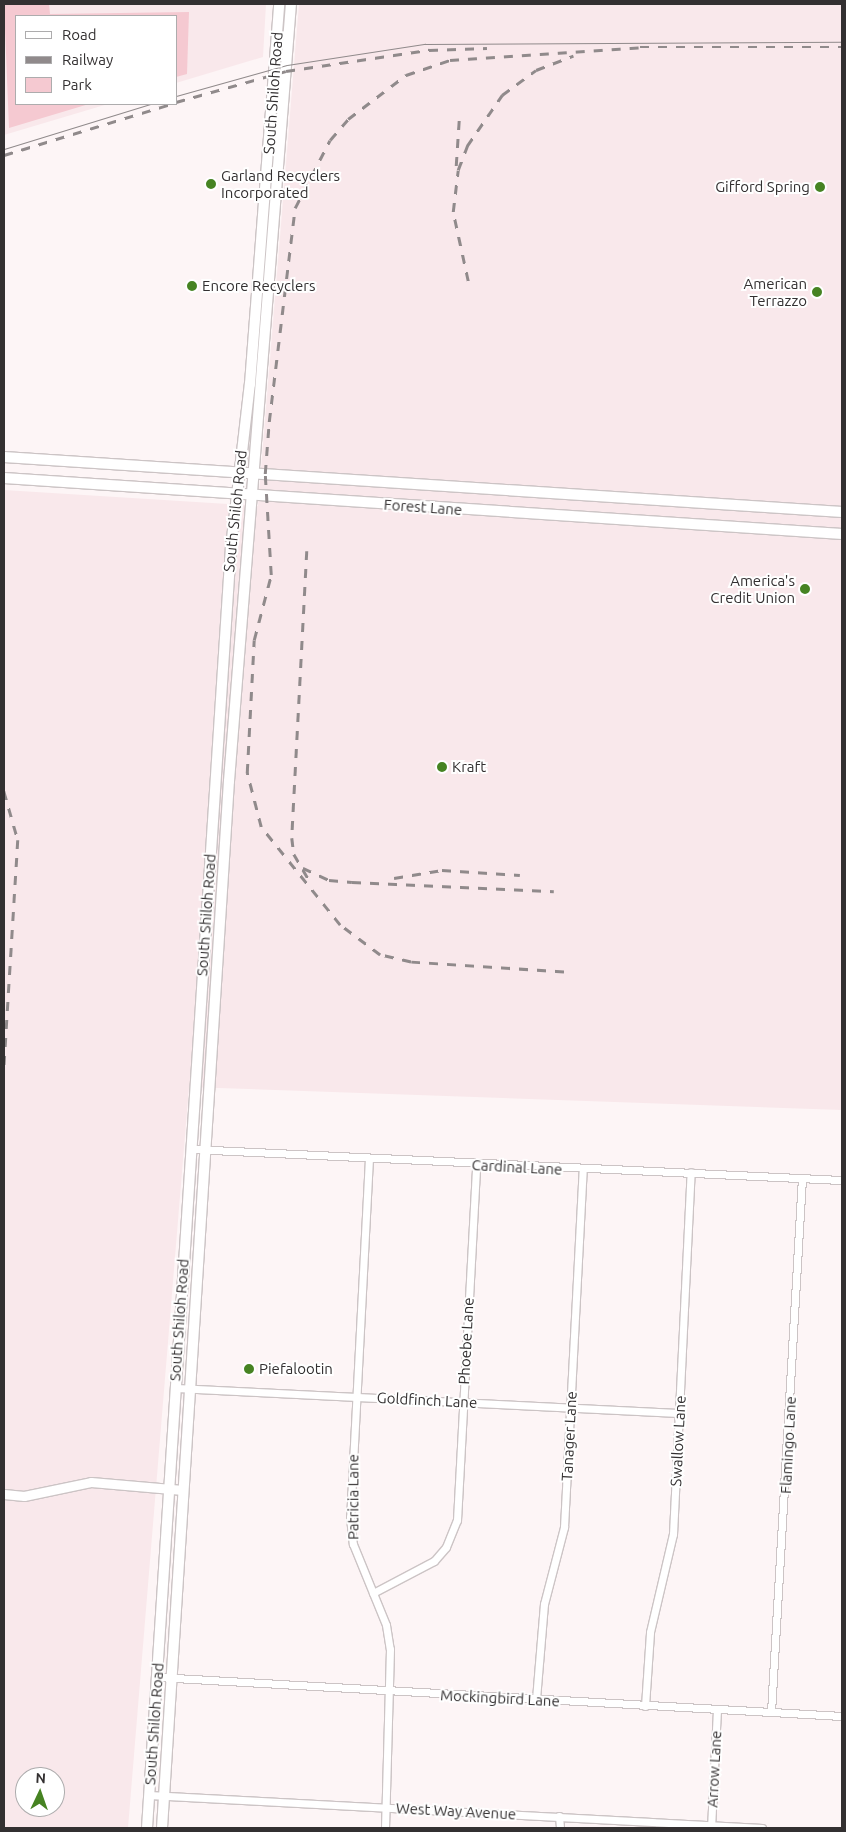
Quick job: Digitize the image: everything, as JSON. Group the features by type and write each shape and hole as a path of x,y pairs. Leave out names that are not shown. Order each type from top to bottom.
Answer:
{"main road":[{"name":"South Shiloh Road","path":"147,1828 236,495 250,384 279,4"},
{"name":"South Shiloh Road","path":"162,1828 203,1149 251,496 291,4"},
{"name":"Forest Lane","path":"4,457 238,474 842,512"},
{"name":"Forest Lane","path":"4,478 842,534"}],"street":[{"name":"Cardinal Lane","path":"191,1149 583,1170 691,1172 842,1180"},
{"name":"Patricia Lane","path":"369,1158 356,1397 352,1544 386,1625 393,1692 385,1828"},
{"name":"Phoebe Lane","path":"373,1593 434,1561 452,1536 457,1520 476,1164"},
{"name":"Tanager Lane","path":"536,1700 544,1604 564,1528 583,1170"},
{"name":"Swallow Lane","path":"645,1706 650,1632 673,1534 691,1172"},
{"name":"Flamingo Lane","path":"771,1712 802,1178"},
{"name":"Goldfinch Lane","path":"175,1388 679,1414"},
{"path":"4,1494 24,1496 91,1482 183,1490"},
{"name":"Mockingbird Lane","path":"157,1677 393,1692 842,1716"},
{"name":"Arrow Lane","path":"711,1826 717,1709"},
{"name":"West Way Avenue","path":"150,1795 762,1828"},
{"path":"559,1816 560,1828"}],"shaded area":[{"path":"4,4 266,4 263,57 178,82 178,15 15,15 15,105 105,105 4,135"},
{"path":"299,4 842,4 842,1110 189,1087 128,1828 4,1828 4,490 258,506"}],"green space":[{"path":"4,4 49,4 50,14 189,12 187,74 178,76 178,15 15,15 15,105 86,105 9,128"}],"tram line":[{"path":"178,95 287,65 425,44 842,42"},
{"path":"4,149 147,105"}],"railway":[{"path":"640,47 842,47"},
{"path":"564,972 411,962 380,955 340,925 261,827 247,773 254,640 271,575 265,474 269,422 295,208 330,140 348,119 406,75 450,60 646,47"},
{"path":"178,101 286,71 429,50 487,48"},
{"path":"468,281 453,212 458,170 467,146 502,95 536,70 573,56"},
{"path":"4,155 168,105"},
{"path":"456,166 459,120"},
{"path":"307,551 292,838 294,854 310,882"},
{"path":"4,791 18,840 4,1071"},
{"path":"303,868 329,880 554,891"},
{"path":"394,878 442,870 520,875"}],"place":[{"name":"Garland Recyclers Incorporated","path":"211,184"},
{"name":"Gifford Spring","path":"820,187"},
{"name":"Encore Recyclers","path":"192,286"},
{"name":"American Terrazzo","path":"817,292"},
{"name":"America's Credit Union","path":"805,589"},
{"name":"Kraft","path":"442,767"},
{"name":"Piefalootin","path":"249,1369"}]}
